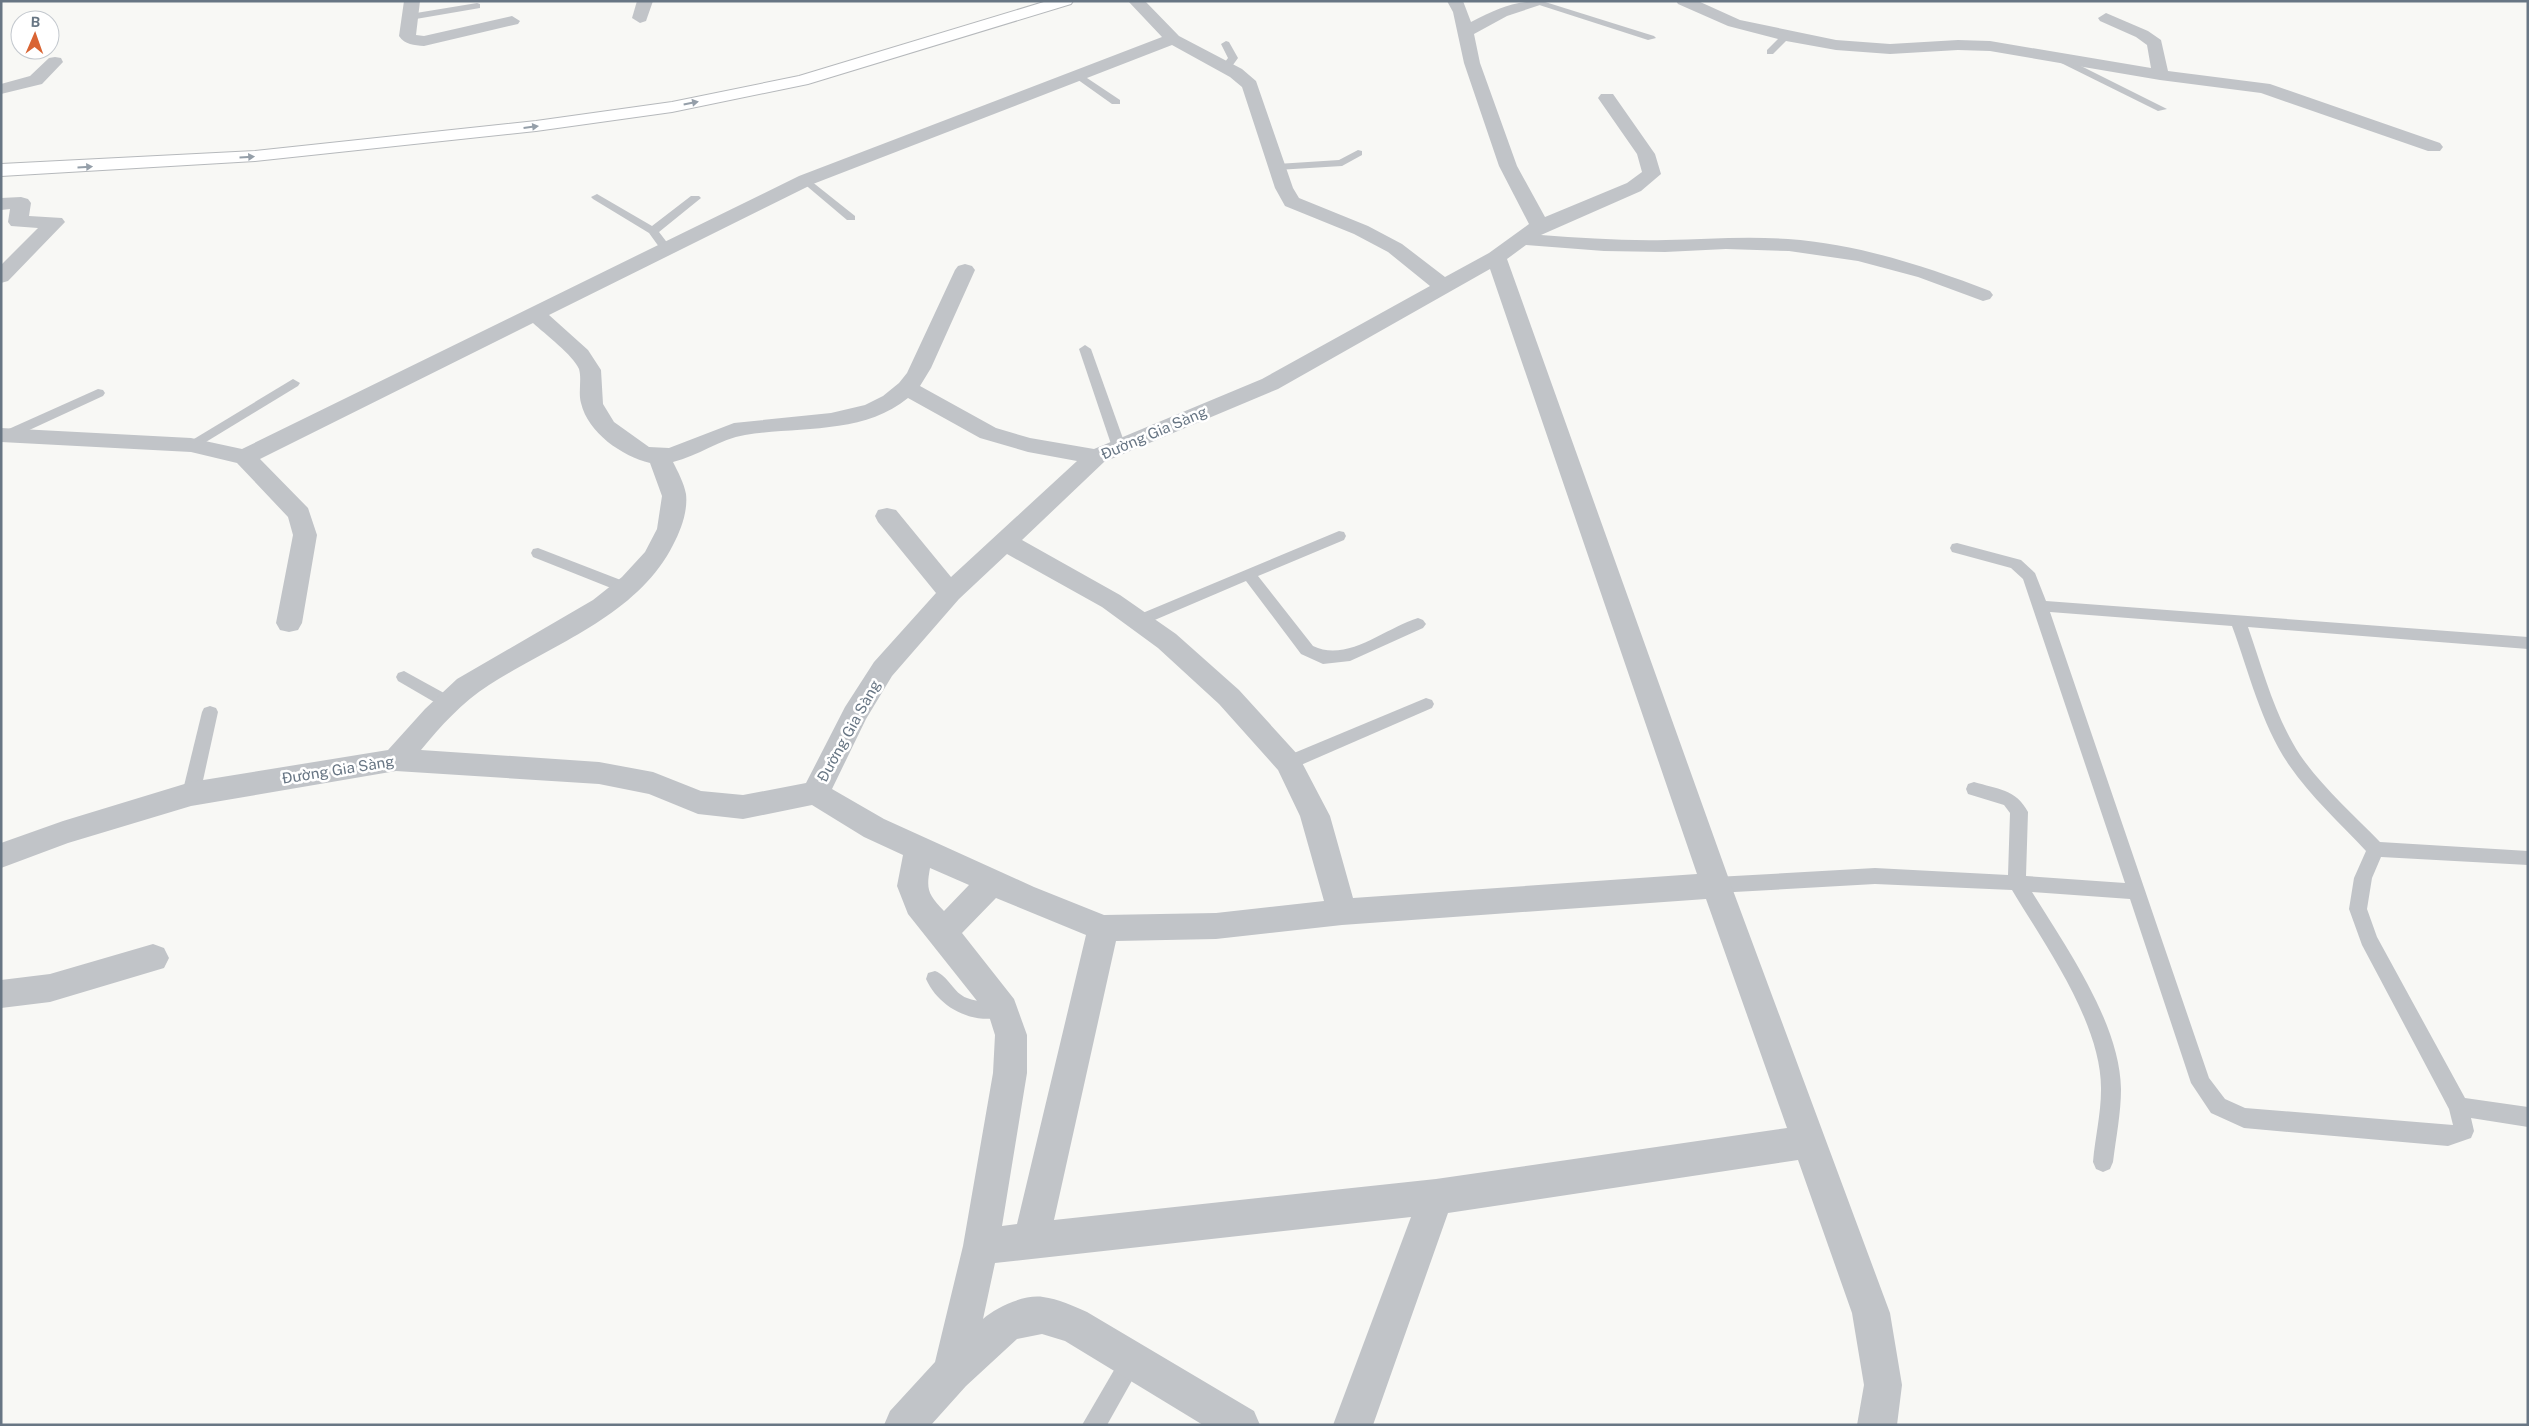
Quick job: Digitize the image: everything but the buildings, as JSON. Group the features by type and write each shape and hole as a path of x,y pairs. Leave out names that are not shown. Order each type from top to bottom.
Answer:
{"highway":[{"path":"1,156 63,155 266,142 406,129 552,111 755,78 859,52 1028,1"},
{"path":"1,170 255,156 536,126 672,107 802,80 1065,1"}],"street":[{"path":"640,18 645,1"},
{"path":"1136,1 1173,39 1226,67 1250,85 1284,188 1292,202 1361,230 1394,248 1444,287"},
{"path":"1455,1 1466,32 1472,63 1530,232 1612,245 1664,246 1726,242 1789,246 1859,255 1924,273 1983,295"},
{"path":"1684,1 1734,23 1786,36 1836,45 1890,49 1958,45 1990,46 2160,75 2264,88 2434,147"},
{"path":"1466,32 1501,13 1536,2"},
{"path":"411,9 407,36 412,40 424,41 512,21"},
{"path":"2106,18 2142,34 2155,43 2160,75"},
{"path":"245,457 806,180 1173,39"},
{"path":"1,88 36,80 55,62"},
{"name":"Đường Gia Sàng","path":"1,856 62,833 191,794 396,760 599,773 653,783 698,802 743,806 815,794 855,714 883,670 950,593 1108,452 1270,384 1496,257 1530,232 1634,186 1652,174 1646,154 1607,98"},
{"path":"1,204 21,203 22,209 17,218 18,222 55,222 1,277"},
{"path":"1496,257 1716,885 1872,1313 1883,1385 1877,1425"},
{"path":"536,314 580,355 590,370 589,390 593,410 604,427 639,453 659,457 684,450 740,429 849,417 883,406 907,388 920,368 965,270"},
{"path":"907,388 988,433 1028,445 1108,452"},
{"path":"4,435 192,445 245,457 299,514 305,535 289,623"},
{"path":"396,760 447,702 479,678 571,627 626,588 656,555 672,524 674,494 659,457"},
{"path":"887,516 950,593"},
{"path":"1005,542 1111,601 1167,641 1228,697 1288,764 1315,816 1342,912"},
{"path":"815,794 874,828 919,849 992,882 1103,928 1216,926 1342,912 1716,885"},
{"path":"919,849 912,886 919,905 943,932 1003,1009 1011,1035 1010,1073 981,1246 952,1372"},
{"path":"943,932 992,882"},
{"path":"1031,1241 1103,928"},
{"path":"1,994 50,988 153,958"},
{"path":"981,1246 1436,1197 1810,1141"},
{"path":"1353,1425 1436,1197"},
{"path":"904,1425 952,1372 1008,1322 1042,1315 1074,1325 1240,1425"}],"lane":[{"path":"1536,2 1651,38"},
{"path":"411,9 477,6"},
{"path":"1770,52 1786,36"},
{"path":"1226,44 1234,58 1226,67"},
{"path":"2056,57 2162,109"},
{"path":"1078,75 1116,102"},
{"path":"1277,167 1342,163 1358,152"},
{"path":"806,180 851,218"},
{"path":"597,197 652,231 666,249"},
{"path":"652,231 695,198"},
{"path":"1086,349 1108,452"},
{"path":"192,445 293,383"},
{"path":"4,435 98,394"},
{"path":"1138,621 1339,536"},
{"path":"1957,548 2016,564 2030,577 2201,1083 2218,1106 2244,1118 2448,1136 2464,1132 2459,1108 2369,939 2358,909 2363,878 2376,849"},
{"path":"538,553 626,588"},
{"path":"1248,574 1307,650 1323,658 1344,657 1418,624"},
{"path":"2040,606 2528,643"},
{"path":"2238,621 2275,720 2293,758 2376,849 2528,858"},
{"path":"404,677 447,702"},
{"path":"1288,764 1426,704"},
{"path":"191,794 210,712"},
{"path":"1974,789 2010,800 2019,812 2017,883 2074,976 2104,1044 2111,1089 2103,1162"},
{"path":"1716,885 1875,876 2017,883 2138,892"},
{"path":"935,979 953,1002 972,1009 1003,1009"},
{"path":"2459,1108 2528,1117"},
{"path":"1094,1425 1132,1361"}]}
